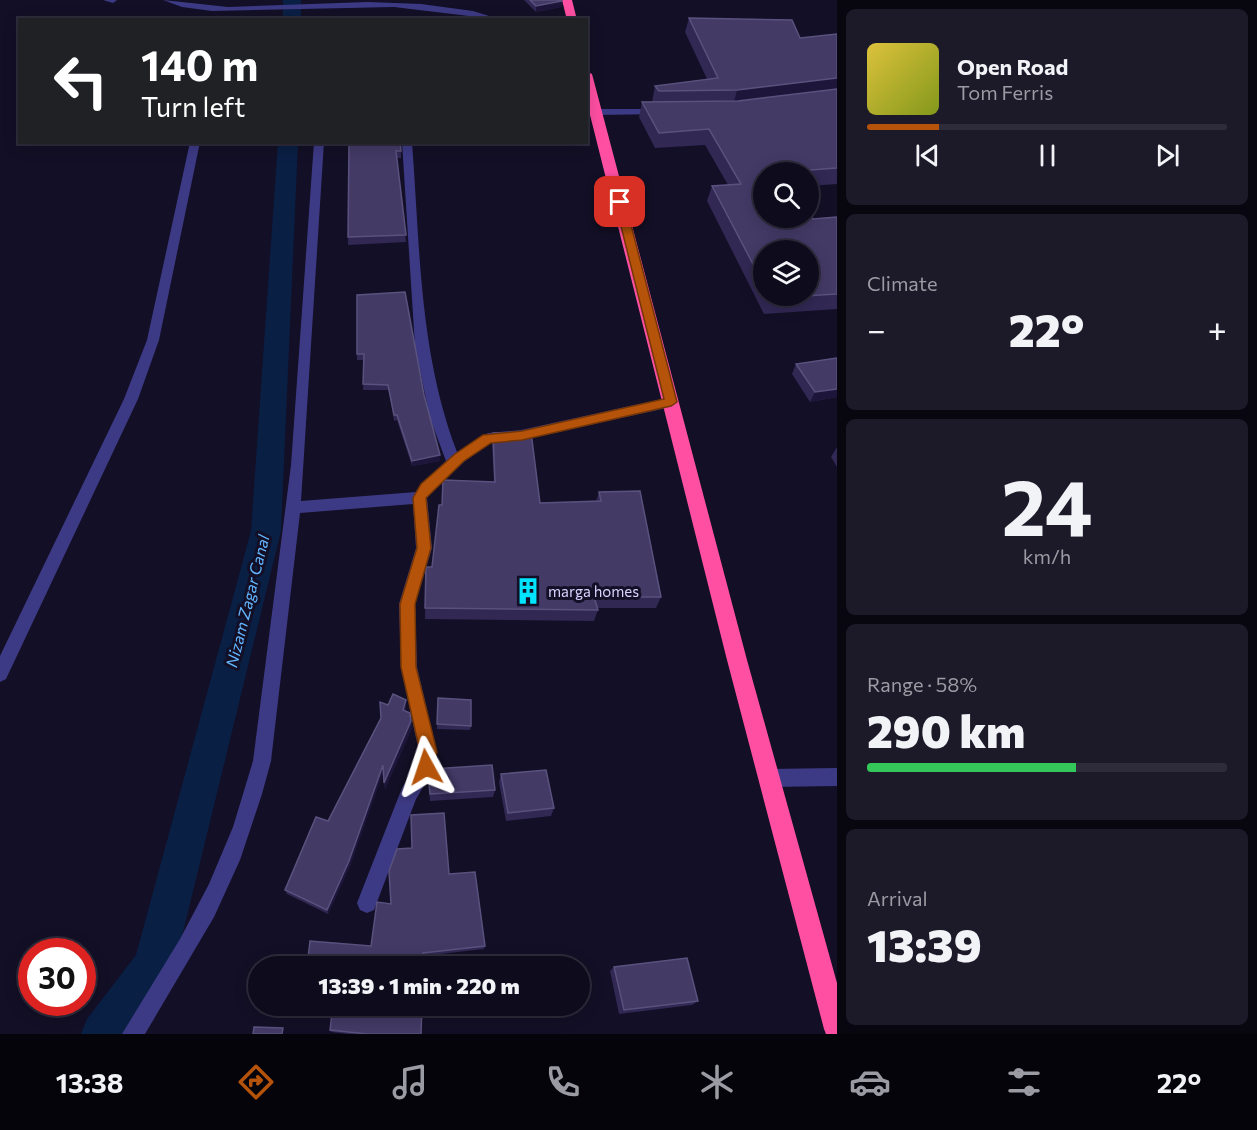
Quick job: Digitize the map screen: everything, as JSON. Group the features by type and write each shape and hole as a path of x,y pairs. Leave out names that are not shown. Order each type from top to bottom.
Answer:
{"highway":[{"path":"567,0 572,18"},
{"path":"589,93 596,112 769,778 837,1029"}],"street":[{"path":"107,0 113,0"},
{"path":"167,0 188,7 224,5 235,9 376,3 428,6 478,13 492,18"},
{"path":"596,112 676,111"},
{"path":"0,674 131,399 149,350 168,278 195,144"},
{"path":"133,1034 159,994 216,892 250,803 262,761 293,508 307,360 319,144"},
{"path":"407,144 421,346 437,418 454,463"},
{"path":"367,903 409,794 426,767 428,752 409,667 407,604 424,548 420,498 426,488 454,463 488,438 522,435 671,402"},
{"path":"293,508 420,498"},
{"path":"769,778 837,777"}],"building":[{"path":"530,0 562,0 562,1 536,6"},
{"path":"689,18 792,20 800,38 837,34 837,78 737,90 659,91 655,86 718,78"},
{"path":"837,89 837,168 819,169 819,162 753,162 753,228 819,228 819,218 837,217 837,294 819,295 819,240 753,240 753,264 712,186 741,184 709,129 659,133 642,102 738,101"},
{"path":"349,144 400,144 401,151 396,151 406,235 348,237"},
{"path":"405,292 424,395 440,455 412,461 397,415 394,415 388,385 363,384 364,354 357,354 357,295"},
{"path":"837,358 837,389 815,392 796,364"},
{"path":"531,432 540,503 601,501 599,492 640,491 661,597 594,597 598,610 425,608 426,567 432,567 439,505 442,505 443,480 495,482 493,433"},
{"path":"393,694 406,700 403,710 410,713 411,721 384,783 383,765 349,861 327,910 285,890 316,817 328,821 381,718 380,702 388,705"},
{"path":"438,698 471,700 471,726 437,724"},
{"path":"492,765 495,790 430,794 428,775 432,769"},
{"path":"546,770 554,808 508,813 501,774"},
{"path":"444,813 449,874 475,872 485,946 423,953 423,956 308,956 310,941 371,946 377,902 391,904 389,871 397,849 412,848 411,815"},
{"path":"687,958 698,1001 624,1010 614,967"},
{"path":"332,1016 422,1016 421,1034 367,1034 330,1030"},
{"path":"254,1027 283,1028 282,1034 253,1034"}],"waterway":[{"name":"Nizam Zagar Canal","path":"292,0 292,18"},
{"name":"Nizam Zagar Canal","path":"102,1034 154,965 266,531 288,144"}],"place":[{"name":"marga homes","path":"528,591"}],"route":[{"path":"426,767 428,752 421,730 409,667 407,604 424,548 420,498 426,488 459,457 488,438 522,435 671,402 620,202"}]}
